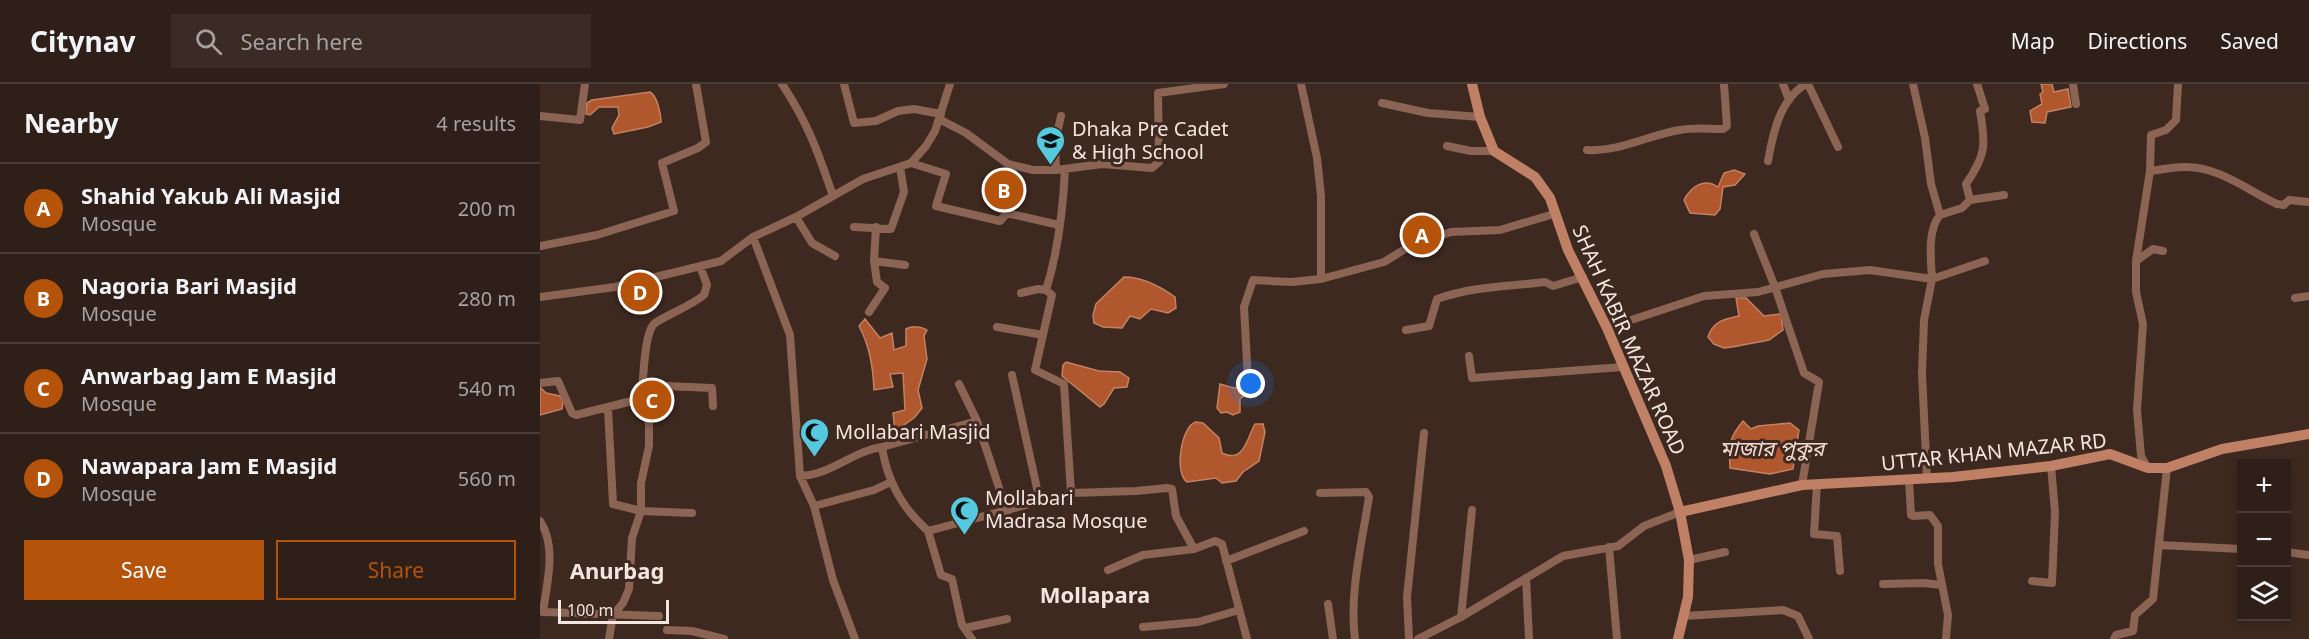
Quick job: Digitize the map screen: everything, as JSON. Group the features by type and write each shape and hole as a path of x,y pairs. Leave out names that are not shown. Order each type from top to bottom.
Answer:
{"main road":[{"path":"1472,84 1480,117 1494,151"},
{"name":"SHAH KABIR MAZAR ROAD","path":"1494,151 1535,177 1550,198 1568,250 1607,328 1656,438 1680,512 1689,560 1690,583 1678,639"},
{"name":"UTTAR KHAN MAZAR RD","path":"1680,512 1802,484 1909,480 2051,466 2110,454 2148,468 2167,468 2222,449 2309,434"}],"street":[{"path":"540,116 580,120 585,84"},
{"path":"540,246 597,235 674,211 662,163 698,148 706,142 696,84"},
{"path":"782,84 801,113 813,139 833,196"},
{"path":"844,84 854,123 876,121 898,111 914,109 940,117 1008,164 1033,170 1065,170 1102,164 1155,168 1159,162 1158,93 1224,84"},
{"path":"540,297 615,287 721,261 753,237 796,217 863,179 911,163 926,146 940,117 950,84"},
{"path":"1301,84 1317,158 1321,196 1321,279"},
{"path":"1587,150 1618,149 1636,141 1681,129 1723,129 1727,126 1724,84"},
{"path":"1783,84 1789,100"},
{"path":"1768,161 1772,137 1789,100 1799,88 1807,84 1838,147"},
{"path":"1913,84 1925,138 1931,184 1940,214 1934,228 1931,249 1932,279 1924,320 1922,373 1927,478"},
{"path":"1971,200 1966,184 1983,155 1985,146 1980,111 1984,109 1977,84"},
{"path":"2073,84 2076,104"},
{"path":"2148,468 2141,456 2137,410 2143,324 2136,292 2136,261 2150,171 2151,135 2166,130 2176,120 2178,84"},
{"path":"1382,103 1428,113 1480,117"},
{"path":"1056,170 1056,143 1061,116"},
{"path":"1447,146 1471,151 1494,151"},
{"path":"911,163 946,174 936,206 1000,221 1007,213 1059,225"},
{"path":"854,226 891,229 904,192 900,167"},
{"path":"2150,171 2187,167 2215,173 2277,204 2284,205 2289,200 2309,202"},
{"path":"1046,290 1058,244 1064,201 1065,170"},
{"path":"1940,214 1962,207 1971,200 2004,195"},
{"path":"1248,381 1244,307 1253,280 1291,282 1321,279 1384,262 1410,246 1451,232 1500,230 1554,214"},
{"path":"796,217 812,243 835,256"},
{"path":"869,312 885,288 877,282 874,261 876,227"},
{"path":"1754,234 1804,373 1819,382 1802,484"},
{"path":"753,237 790,335 800,476 814,506 833,580 855,639"},
{"path":"2136,261 2153,249 2163,251"},
{"path":"874,261 905,265"},
{"path":"1607,328 1704,296 1758,292 1823,274 1870,270 1932,279 1985,261"},
{"path":"609,639 613,615 623,603 629,589 632,538 641,512 641,483 649,446 649,423 640,399 651,327 704,295 707,285 700,266"},
{"path":"1406,330 1429,326 1437,299 1458,291 1479,287 1545,282 1553,286 1583,277"},
{"path":"1021,293 1038,289 1046,290 1052,295 1035,370 1064,384 1071,493"},
{"path":"2295,298 2309,296"},
{"path":"997,327 1043,335"},
{"path":"1469,356 1472,378 1623,367"},
{"path":"1012,375 1040,502"},
{"path":"540,383 558,381 572,413 576,415 640,399"},
{"path":"959,384 977,421 1007,512"},
{"path":"643,385 712,388 713,406"},
{"path":"608,408 613,504 641,512 692,513"},
{"path":"800,476 830,469 873,449 977,421"},
{"path":"1409,639 1407,597 1424,434"},
{"path":"882,447 891,482 900,501 914,519 928,531 941,575 952,579 962,625 972,639"},
{"path":"2032,582 2052,583 2055,513 2051,466"},
{"path":"2114,639 2116,634 2133,631 2136,615 2152,598 2167,468"},
{"path":"1909,480 1911,515 1930,515 1938,526 1938,564 1948,615 1946,639"},
{"path":"814,506 874,490 891,482"},
{"path":"1816,484 1814,534 1838,536 1840,571"},
{"path":"928,531 1007,512 1071,493 1172,489 1176,516 1194,549"},
{"path":"1320,493 1366,492 1369,497 1354,603 1355,639"},
{"path":"1461,617 1472,510"},
{"path":"1418,639 1461,617 1563,556 1618,546 1644,526 1680,512"},
{"path":"540,520 547,532 549,556 542,612 659,616"},
{"path":"1226,561 1304,531"},
{"path":"1108,570 1143,555 1194,549 1219,541 1222,544 1246,639"},
{"path":"2159,545 2237,549"},
{"path":"1610,547 1617,639"},
{"path":"1689,560 1725,552"},
{"path":"2291,553 2309,555"},
{"path":"1526,578 1529,639"},
{"path":"1883,584 1942,585"},
{"path":"1328,604 1333,639"},
{"path":"1143,627 1198,621 1239,610"},
{"path":"1684,616 1783,610 1798,615 1809,639"},
{"path":"965,628 1007,619"},
{"path":"679,639 680,629"},
{"path":"667,630 680,629 724,639"}],"water":[{"path":"2041,84 2052,84 2054,92 2068,89 2071,107 2047,112 2045,123 2032,122 2030,111 2042,104"},
{"path":"650,92 658,105 661,122 648,127 614,134 612,128 619,115 618,107 599,107 590,115 586,114 587,103 592,100"},
{"path":"1734,170 1745,174 1735,185 1723,187 1720,209 1715,215 1690,213 1684,200 1690,191 1703,183 1718,187 1724,173"},
{"path":"1124,277 1151,283 1164,290 1175,297 1176,308 1168,313 1151,309 1140,319 1130,316 1122,328 1103,327 1094,323 1093,315 1096,304"},
{"path":"1736,298 1746,298 1764,316 1781,314 1783,330 1769,340 1724,348 1714,344 1708,337 1713,327 1724,320 1739,316"},
{"path":"865,319 880,338 892,333 894,350 906,346 906,329 916,327 927,330 924,336 927,359 918,390 922,408 914,418 895,431 893,413 905,410 903,373 890,374 893,387 874,390 870,357 859,326"},
{"path":"1066,362 1099,371 1120,372 1129,378 1127,387 1114,388 1100,407 1062,376 1063,365"},
{"path":"1220,384 1234,388 1246,385 1253,389 1251,398 1245,395 1240,399 1240,412 1233,415 1227,412 1221,413 1217,408"},
{"path":"540,387 546,393 560,396 563,401 562,409 540,415"},
{"name":"মাজার পুকুর","path":"1743,421 1751,429 1758,426 1790,423 1799,430 1793,469 1770,474 1730,468 1730,443"},
{"path":"1196,422 1203,423 1219,438 1222,453 1229,455 1235,455 1244,448 1255,424 1263,424 1265,432 1259,461 1243,472 1236,481 1222,483 1216,478 1187,482 1181,469 1181,450 1186,432"}],"place":[{"name":"Dhaka Pre Cadet & High School","path":"1051,166"},
{"name":"Nagoria Bari Masjid","path":"1004,190"},
{"name":"Shahid Yakub Ali Masjid","path":"1422,235"},
{"name":"Nawapara Jam E Masjid","path":"640,292"},
{"name":"Anwarbag Jam E Masjid","path":"652,400"},
{"name":"Mollabari Masjid","path":"814,458"},
{"name":"Mollabari Madrasa Mosque","path":"964,536"}],"district":[{"name":"Anurbag","path":"617,571"},
{"name":"Mollapara","path":"1095,595"}]}
